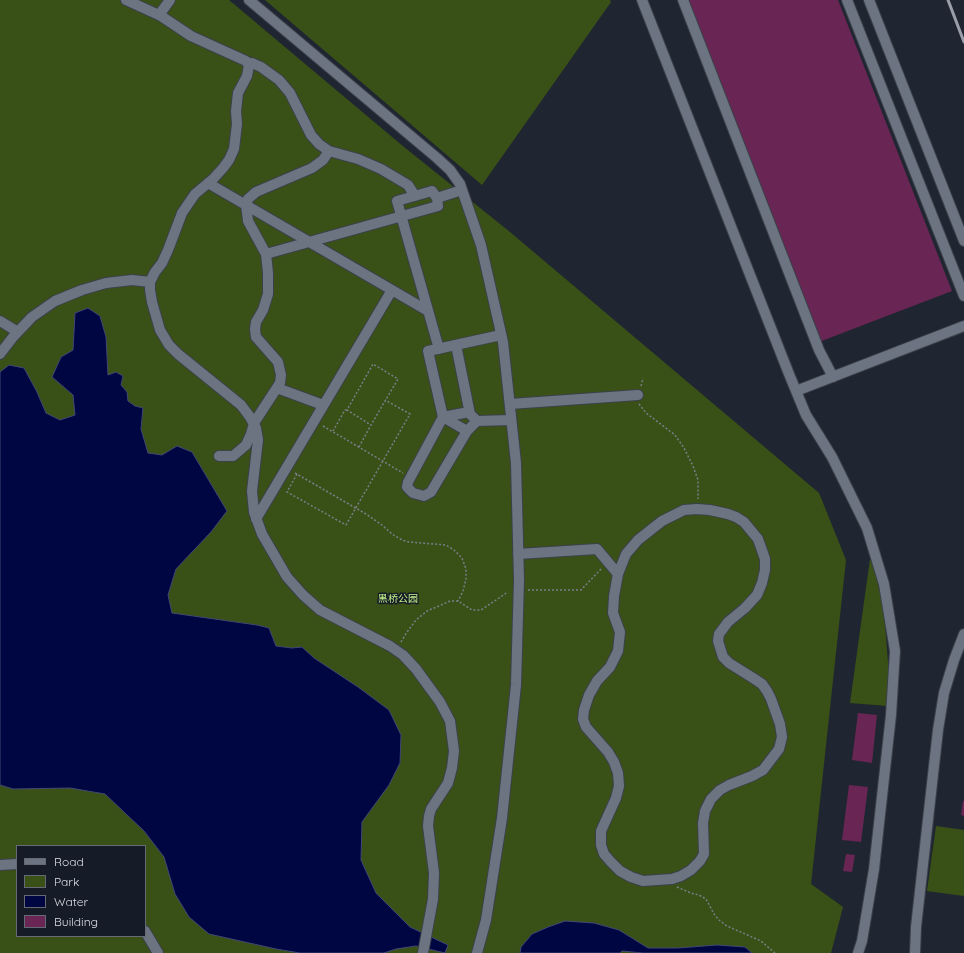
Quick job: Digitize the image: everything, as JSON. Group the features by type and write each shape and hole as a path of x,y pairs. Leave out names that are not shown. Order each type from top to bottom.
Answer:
{"street":[{"path":"126,0 159,15 191,36 246,60 249,65 247,76 238,93 234,149 223,168 195,194 182,212 168,250 150,282 150,290 160,330 169,345 241,405 254,423 258,440 252,491 254,512 262,534 287,577 303,595 320,610 378,639 403,655 416,669 440,702 450,721 454,751 452,768 448,783 431,809 429,816 428,826 434,873 433,899 423,953"},
{"path":"159,15 170,0"},
{"path":"249,0 437,158 457,179 481,245 501,335 510,404 516,463 518,590 516,685 502,810 486,920 477,953"},
{"path":"642,0 796,391 806,415 832,457 867,528 884,584 895,650 891,715 874,869 862,941 858,953"},
{"path":"683,0 819,350 833,376"},
{"path":"847,0 964,296"},
{"path":"869,0 964,241"},
{"path":"252,63 261,67 279,80 290,94 311,135 320,144 329,151 358,159 381,169 408,185 415,196"},
{"path":"219,456 233,456 246,445 254,423 280,383 281,374 278,362 256,337 256,322 263,310 268,294 268,273 266,254 248,220 246,205 248,198 256,192 312,168 323,160 329,151"},
{"path":"208,183 428,311"},
{"path":"437,198 462,190"},
{"path":"266,254 401,216 438,206 437,198 432,191 397,201 401,216 439,349"},
{"path":"0,354 32,317 55,301 82,290 106,283 132,280 150,282"},
{"path":"256,518 392,290"},
{"path":"0,321 18,332"},
{"path":"796,391 964,326"},
{"path":"501,335 428,352 443,417 410,477 407,487 413,494 424,496 431,492 467,431 477,421 511,420"},
{"path":"456,345 469,412 477,421"},
{"path":"278,388 323,405"},
{"path":"510,404 638,395"},
{"path":"443,417 469,412"},
{"path":"443,417 467,431"},
{"path":"697,509 720,512 736,517 758,539 765,559 765,570 762,583 752,602 728,622 719,634 718,641 723,656 726,660 762,684 767,691 776,711 782,737 779,749 762,770 752,776 729,784 711,799 705,811 703,822 704,854 700,862 691,870 672,879 643,881 630,877 620,871 604,854 600,845 601,831 616,798 619,786 618,774 614,762 608,752 586,728 583,719 584,710 589,695 597,681 610,667 618,651 620,632 614,613 614,596 621,564 631,548 652,528 684,510 697,509"},
{"path":"518,554 597,548 618,574"},
{"path":"915,953 916,927 938,730 944,693 964,634"},
{"path":"0,865 16,864"},
{"path":"146,933 158,953"}],"path":[{"path":"333,432 373,364 398,379 358,447"},
{"path":"643,378 638,395 639,404 646,413 675,435 694,466 698,480 697,509"},
{"path":"297,474 287,492 346,525 410,414 385,400"},
{"path":"347,410 371,425"},
{"path":"314,421 410,477"},
{"path":"286,468 355,507 402,540 446,545 454,550 462,558 466,568 466,579 458,601"},
{"path":"396,650 416,620 427,611 450,600 458,601 472,610 481,610 507,592 518,590 581,590 608,562"},
{"path":"672,879 675,885 681,889 699,895 706,900 714,914 727,926 761,941 775,953"}],"green space":[{"name":"黑桥公园","path":"0,0 229,0 404,147 510,232 819,493 846,560 811,884 843,907 831,953 0,953"},
{"path":"265,0 610,0 611,2 482,185"},
{"path":"870,559 872,560 881,586 889,676 888,706 850,703"},
{"path":"936,826 964,830 964,896 927,891"}],"water":[{"path":"88,308 100,316 106,337 108,375 116,372 123,376 121,385 127,392 128,401 135,406 143,408 141,429 148,453 162,455 177,446 192,452 227,511 211,532 176,569 168,595 172,613 269,628 276,646 292,648 302,647 314,658 358,687 389,710 401,735 400,763 389,785 362,822 361,860 376,893 410,927 448,945 445,953 416,946 396,949 384,953 300,953 209,934 189,917 175,894 164,857 144,831 105,794 70,788 13,789 0,785 0,372 9,365 24,368 46,413 60,420 75,415 73,395 52,377 61,357 73,350 75,313"},
{"path":"565,921 594,923 619,930 648,948 678,948 717,945 745,947 752,953 643,953 622,951 620,953 520,953 521,947 532,934"}],"building":[{"path":"685,0 838,0 952,291 819,342"},
{"path":"858,713 877,715 872,763 852,760"},
{"path":"849,785 868,787 861,842 842,840"},
{"path":"964,801 964,816 961,815"},
{"path":"846,854 855,855 852,872 843,871"}],"railway":[{"path":"948,0 964,42"}]}
